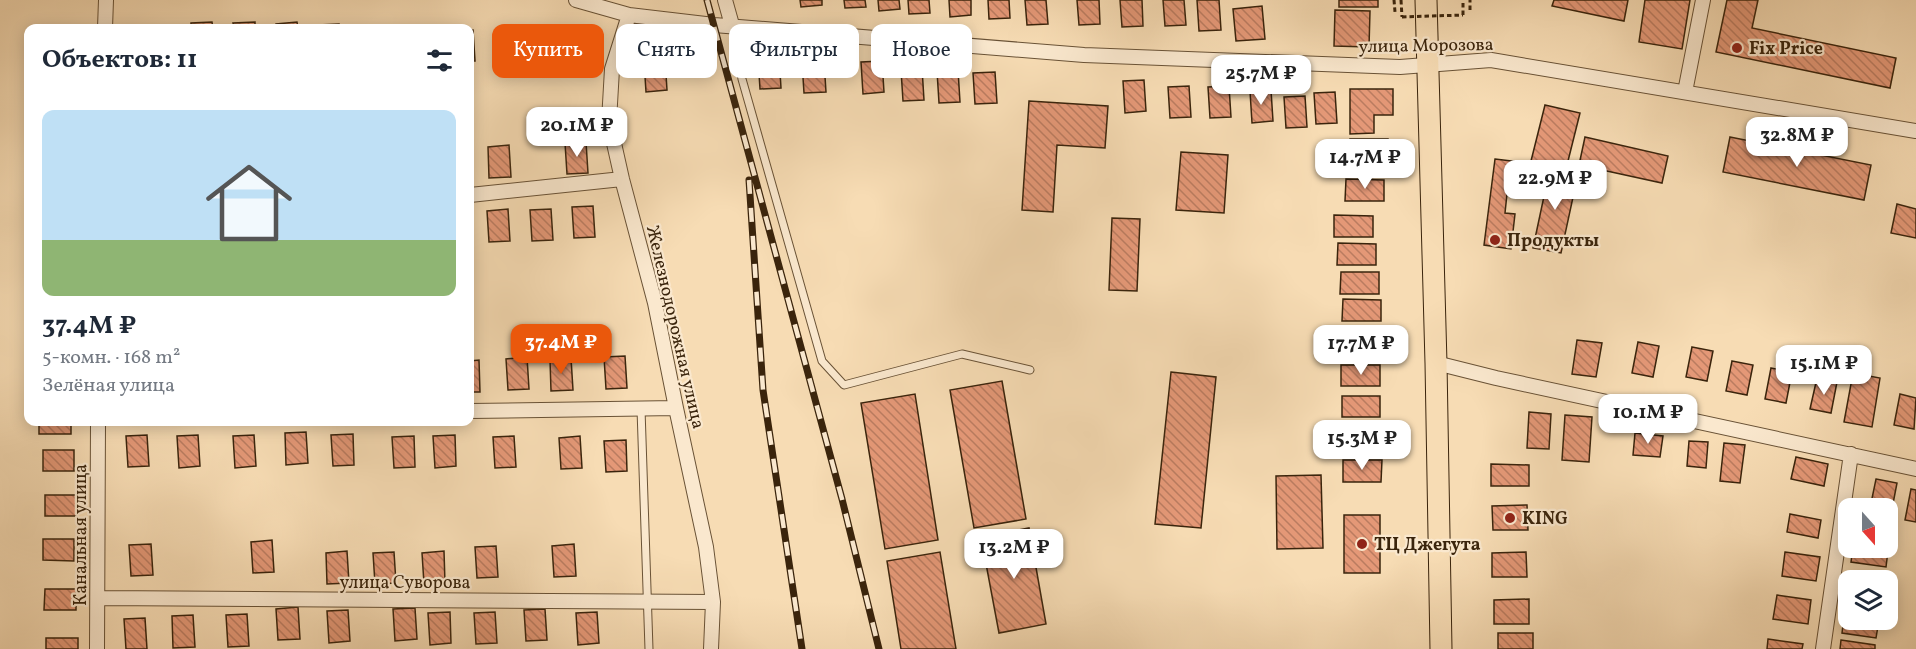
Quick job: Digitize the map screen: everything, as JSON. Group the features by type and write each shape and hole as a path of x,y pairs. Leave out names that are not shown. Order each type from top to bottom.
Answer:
{"main road":[{"path":"1426,0 1441,649"}],"street":[{"path":"105,24 106,0"},
{"name":"улица Морозова","path":"576,0 629,15 729,25"},
{"path":"725,0 732,24"},
{"path":"1685,92 1703,0"},
{"name":"Железнодорожная улица","path":"629,15 612,69 609,121 622,179 656,303 706,547 713,602 711,649"},
{"name":"улица Морозова","path":"859,36 1084,55 1400,67 1491,60 1916,131"},
{"path":"474,195 622,179"},
{"path":"1436,363 1916,469"},
{"path":"474,411 676,408"},
{"name":"Канальная улица","path":"97,649 98,426"},
{"path":"1823,649 1851,454"},
{"name":"улица Суворова","path":"98,598 713,602"}],"lane":[{"path":"742,78 822,361 843,385 962,354 1030,369"},
{"path":"641,409 650,649"}],"path":[{"path":"1394,0 1395,12"},
{"path":"1401,0 1402,17 1463,15 1463,0"},
{"path":"1470,0 1470,10"}],"building":[{"path":"800,0 822,0 822,5 801,7"},
{"path":"844,0 865,0 866,7 845,8"},
{"path":"878,0 899,0 900,9 879,11"},
{"path":"908,0 929,0 930,13 909,14"},
{"path":"949,0 971,0 971,15 950,17"},
{"path":"988,0 1009,0 1010,18 989,19"},
{"path":"1025,0 1046,0 1048,24 1027,25"},
{"path":"1077,0 1099,0 1100,24 1079,25"},
{"path":"1120,0 1142,0 1143,26 1122,27"},
{"path":"1163,0 1184,0 1186,25 1165,26"},
{"path":"1197,0 1219,0 1221,30 1199,31"},
{"path":"1339,0 1378,0 1378,7 1339,7"},
{"path":"1554,0 1628,0 1624,21 1552,6"},
{"path":"1645,0 1690,0 1682,49 1639,42"},
{"path":"1727,0 1758,0 1752,28 1896,58 1890,88 1716,52"},
{"path":"1262,6 1265,39 1236,41 1233,9"},
{"path":"1335,10 1370,11 1369,47 1334,46"},
{"path":"212,22 212,24 191,24"},
{"path":"255,22 255,24 233,24"},
{"path":"861,62 871,62 871,78 883,78 884,92 863,94"},
{"path":"995,72 997,103 975,104 973,73"},
{"path":"645,78 666,78 667,90 646,92"},
{"path":"759,78 780,78 781,88 760,89"},
{"path":"803,78 825,78 826,92 804,93"},
{"path":"902,78 923,78 924,100 903,101"},
{"path":"937,78 958,78 960,102 939,103"},
{"path":"1144,80 1146,111 1125,113 1123,81"},
{"path":"1189,86 1191,117 1170,118 1168,87"},
{"path":"1229,86 1231,117 1210,118 1208,87"},
{"path":"1350,89 1393,89 1393,115 1374,115 1374,133 1350,134"},
{"path":"1271,90 1273,121 1252,123 1250,91"},
{"path":"1335,92 1337,123 1316,124 1314,93"},
{"path":"1305,96 1307,127 1286,128 1284,97"},
{"path":"1029,101 1108,106 1105,148 1057,145 1053,212 1022,210"},
{"path":"1545,105 1580,113 1566,169 1531,161"},
{"path":"1585,137 1668,156 1662,183 1579,165"},
{"path":"1730,137 1871,165 1864,200 1723,172"},
{"path":"1350,139 1388,139 1388,160 1349,160"},
{"path":"586,142 588,173 567,174 565,143"},
{"path":"509,145 511,177 489,178 488,147"},
{"path":"1181,152 1228,155 1224,213 1176,210"},
{"path":"1495,159 1529,163 1525,196 1507,194 1505,213 1515,214 1511,249 1484,245"},
{"path":"1550,168 1578,174 1561,253 1533,248"},
{"path":"1346,179 1384,180 1384,201 1345,201"},
{"path":"1897,204 1916,209 1916,238 1891,233"},
{"path":"593,206 595,237 574,238 572,207"},
{"path":"508,209 510,241 489,242 487,211"},
{"path":"551,209 553,240 532,241 530,210"},
{"path":"1334,215 1373,216 1373,237 1334,237"},
{"path":"1112,218 1140,219 1137,291 1109,290"},
{"path":"1338,243 1376,244 1376,265 1337,265"},
{"path":"1341,272 1379,272 1379,294 1340,294"},
{"path":"1343,299 1381,300 1381,321 1342,321"},
{"path":"1342,332 1380,332 1380,354 1341,353"},
{"path":"1577,340 1602,343 1596,377 1572,374"},
{"path":"1638,342 1659,346 1653,377 1632,373"},
{"path":"1692,347 1713,351 1707,381 1686,377"},
{"path":"625,356 627,388 606,389 604,357"},
{"path":"527,357 529,389 508,390 506,359"},
{"path":"571,358 573,390 551,391 550,360"},
{"path":"479,360 480,392 474,392 474,361"},
{"path":"1732,361 1753,365 1747,395 1726,391"},
{"path":"1341,365 1380,365 1380,386 1341,386"},
{"path":"1771,368 1792,372 1786,403 1765,399"},
{"path":"1171,372 1216,377 1201,528 1155,524"},
{"path":"1853,373 1880,378 1872,427 1844,422"},
{"path":"1817,378 1837,382 1831,413 1810,409"},
{"path":"1002,381 1026,519 974,528 950,390"},
{"path":"915,394 938,540 885,549 861,403"},
{"path":"1900,394 1916,398 1914,429 1894,425"},
{"path":"1342,396 1380,396 1380,417 1342,417"},
{"path":"1529,412 1551,414 1549,449 1527,448"},
{"path":"1565,415 1592,417 1589,462 1562,460"},
{"path":"39,426 71,426 71,434 39,434"},
{"path":"1345,430 1384,430 1384,452 1345,451"},
{"path":"306,432 308,463 286,465 285,433"},
{"path":"1635,433 1663,436 1660,457 1633,455"},
{"path":"353,434 354,465 333,466 331,435"},
{"path":"147,435 149,466 128,467 126,436"},
{"path":"198,435 200,466 179,468 177,436"},
{"path":"254,435 256,466 235,468 233,436"},
{"path":"455,435 456,466 435,468 433,436"},
{"path":"414,436 415,467 394,468 392,437"},
{"path":"514,436 516,467 495,468 493,437"},
{"path":"580,436 582,468 561,469 559,438"},
{"path":"626,440 627,471 606,472 604,441"},
{"path":"1689,441 1708,442 1706,468 1687,466"},
{"path":"1724,443 1745,445 1740,483 1720,481"},
{"path":"43,450 74,450 74,471 43,471"},
{"path":"1796,457 1828,464 1824,486 1791,479"},
{"path":"1343,460 1382,460 1381,482 1343,482"},
{"path":"1491,464 1529,465 1529,486 1491,486"},
{"path":"1321,475 1323,548 1277,549 1276,476"},
{"path":"1876,479 1897,483 1894,498 1872,498"},
{"path":"1911,489 1916,490 1916,522 1905,520"},
{"path":"45,495 76,495 76,516 45,516"},
{"name":"KING","path":"1527,505 1528,530 1493,530 1492,506"},
{"path":"1790,514 1821,520 1818,538 1787,532"},
{"name":"ТЦ Джегута","path":"1344,515 1380,515 1380,573 1344,573"},
{"path":"1029,528 1046,624 999,633 981,537"},
{"path":"43,539 74,539 74,561 43,560"},
{"path":"272,540 274,572 253,573 251,542"},
{"path":"151,544 153,575 131,576 129,545"},
{"path":"574,544 576,576 554,577 552,546"},
{"path":"496,546 498,577 477,578 475,547"},
{"path":"347,551 349,583 327,584 326,553"},
{"path":"444,551 445,583 424,584 422,553"},
{"path":"394,552 396,583 375,584 373,553"},
{"path":"940,552 956,649 901,649 887,561"},
{"path":"1526,552 1527,577 1492,577 1492,553"},
{"path":"1785,552 1820,557 1816,581 1782,576"},
{"path":"1852,558 1887,558 1886,567 1851,562"},
{"path":"45,589 76,589 76,610 44,610"},
{"path":"1777,595 1811,600 1808,624 1773,619"},
{"path":"1529,599 1529,624 1494,624 1494,600"},
{"path":"298,607 300,639 278,640 276,609"},
{"path":"415,608 417,639 395,641 393,609"},
{"path":"545,609 547,640 526,641 524,610"},
{"path":"348,610 350,641 329,643 327,611"},
{"path":"450,612 451,643 430,645 428,613"},
{"path":"495,612 497,643 476,644 474,613"},
{"path":"597,612 599,643 578,645 576,613"},
{"path":"247,614 249,646 228,647 226,615"},
{"path":"193,615 195,647 173,648 172,616"},
{"path":"145,618 147,649 126,649 124,619"},
{"path":"1842,630 1877,630 1876,638 1842,633"},
{"path":"1498,633 1533,633 1533,649 1498,649"},
{"path":"46,638 78,638 78,649 46,649"},
{"path":"1768,639 1803,644 1802,649 1767,649"},
{"path":"1841,640 1875,645 1875,649 1840,649"}],"railway":[{"path":"707,0 842,499 879,649"},
{"path":"749,180 763,390 802,649"}],"place":[{"name":"Fix Price","path":"1737,48"},
{"name":"Продукты","path":"1495,240"},
{"name":"KING","path":"1510,518"},
{"name":"ТЦ Джегута","path":"1362,544"}]}
